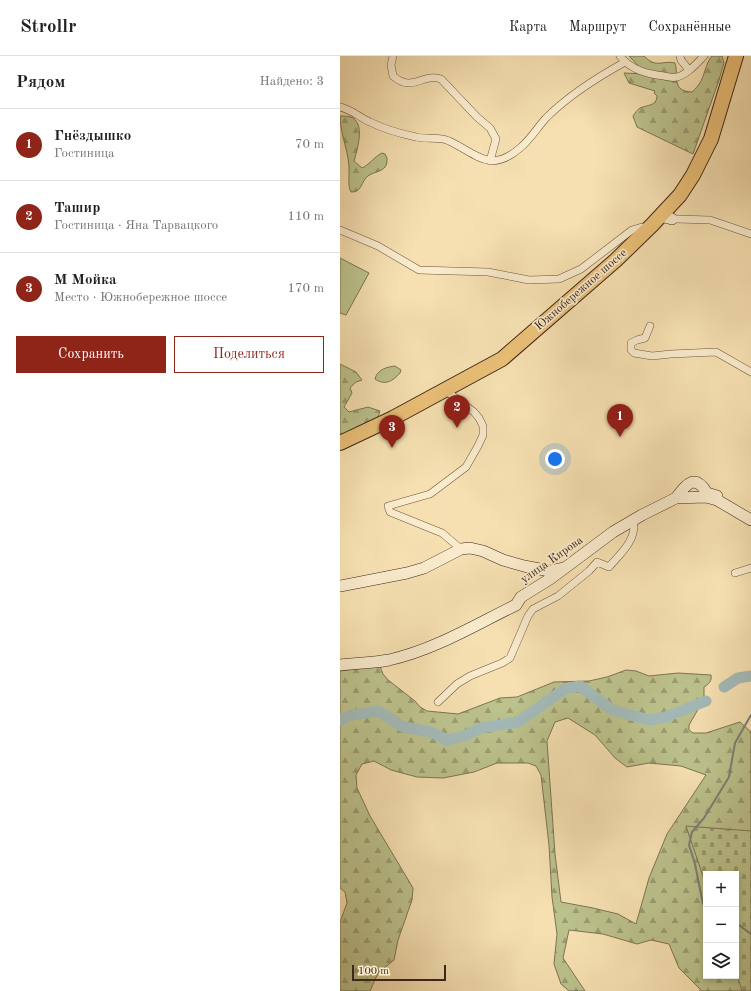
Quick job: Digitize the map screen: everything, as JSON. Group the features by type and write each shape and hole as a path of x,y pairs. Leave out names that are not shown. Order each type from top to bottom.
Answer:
{"highway":[{"name":"Южнобережное шоссе","path":"341,438 498,356 617,252 677,191 693,166 710,129 732,56"},
{"name":"Южнобережное шоссе","path":"341,438 393,418 502,359 669,216 693,175 711,139 736,56"}],"main road":[{"name":"улица Кирова","path":"340,665 388,660 444,641 516,605 521,597 565,568 613,532 666,502 676,498 684,487 690,482 699,483 703,486 707,495"},
{"path":"707,495 718,496 751,516"},
{"path":"707,495 751,520"},
{"path":"340,586 407,573 424,568 461,549 470,548 524,566 550,571 565,568"},
{"path":"521,597 540,581 541,577 539,572 524,566"}],"street":[{"path":"393,56 391,65 393,76 399,82 409,84 434,77 441,79 477,117 490,128 496,139 490,161"},
{"path":"680,56 680,60 690,70"},
{"path":"340,107 356,112 370,122 417,138 436,138 448,140 478,157 490,161 504,159 521,148 546,118 573,94 622,59 638,71 655,75 678,77 690,70 704,56"},
{"path":"669,216 710,220 751,234"},
{"path":"340,230 378,246 419,270 488,272 529,280 559,279 581,269 632,230 642,227"},
{"path":"650,326 645,338 631,343 631,350 634,353 652,356 716,352 751,372"},
{"path":"444,390 474,412 479,418 483,426 483,435 478,446 466,467 430,494 388,506 390,512 442,533 461,549"},
{"path":"438,702 458,684 470,676 502,663 510,658 528,616 533,609 558,596 589,571 597,562 609,568 627,546 633,534 633,520"},
{"path":"735,574 751,568"}],"green space":[{"path":"629,56 644,56 648,60 656,63 675,63 678,86 685,91 692,92 700,83 712,56 722,56 724,63 719,80 693,154 637,127 633,116 640,108 651,105 655,102 657,96 654,93 655,91 629,83 624,73 646,74"},
{"path":"340,116 348,116 353,118 359,127 359,138 354,161 362,168 382,153 385,154 387,158 387,164 385,167 368,176 359,189 355,192 351,192 349,187 348,158 340,123"},
{"path":"340,258 369,273 346,315 340,313"},
{"path":"340,364 356,372 362,380 356,382 350,388 352,393 344,407 349,412 368,407 380,411 378,417 344,434 340,433"},
{"path":"395,366 401,370 400,373 389,382 382,382 375,379 378,373 382,370"},
{"path":"380,666 383,674 388,680 415,701 420,707 427,711 458,714 500,698 517,697 554,682 589,681 607,677 626,670 636,671 649,676 678,673 711,675 710,682 704,687 704,699 689,725 689,730 693,733 706,733 740,722 751,732 751,991 700,991 700,989 679,968 669,944 651,940 637,944 603,934 569,930 563,958 585,991 569,991 561,984 554,964 557,934 552,897 549,845 541,775 536,766 528,763 497,763 474,772 443,778 417,777 391,770 374,761 362,764 356,775 357,788 370,816 413,888 412,900 398,940 394,960 378,973 370,991 340,991 340,922 347,903 345,892 340,888 340,671","holes":["568,718 595,735 615,758 627,767 649,763 681,766 706,775 667,834 649,878 636,924 618,914 561,902 555,854 547,741 555,722"]},
{"path":"686,826 751,831 751,991 742,991 738,979 739,871 703,871 703,876"}],"waterway":[{"path":"724,687 738,678 751,676"},
{"path":"340,720 352,715 378,711 403,727 431,732 447,740 464,736 481,728 518,722 565,689 580,686 612,710 649,720 666,717 706,701"},
{"path":"703,904 695,864 689,845 692,832 704,818 729,777 735,743 751,715"},
{"path":"739,925 751,934"}],"place":[{"name":"Ташир","path":"457,428"},
{"name":"Гнёздышко","path":"620,437"},
{"name":"М Мойка","path":"392,448"}]}
